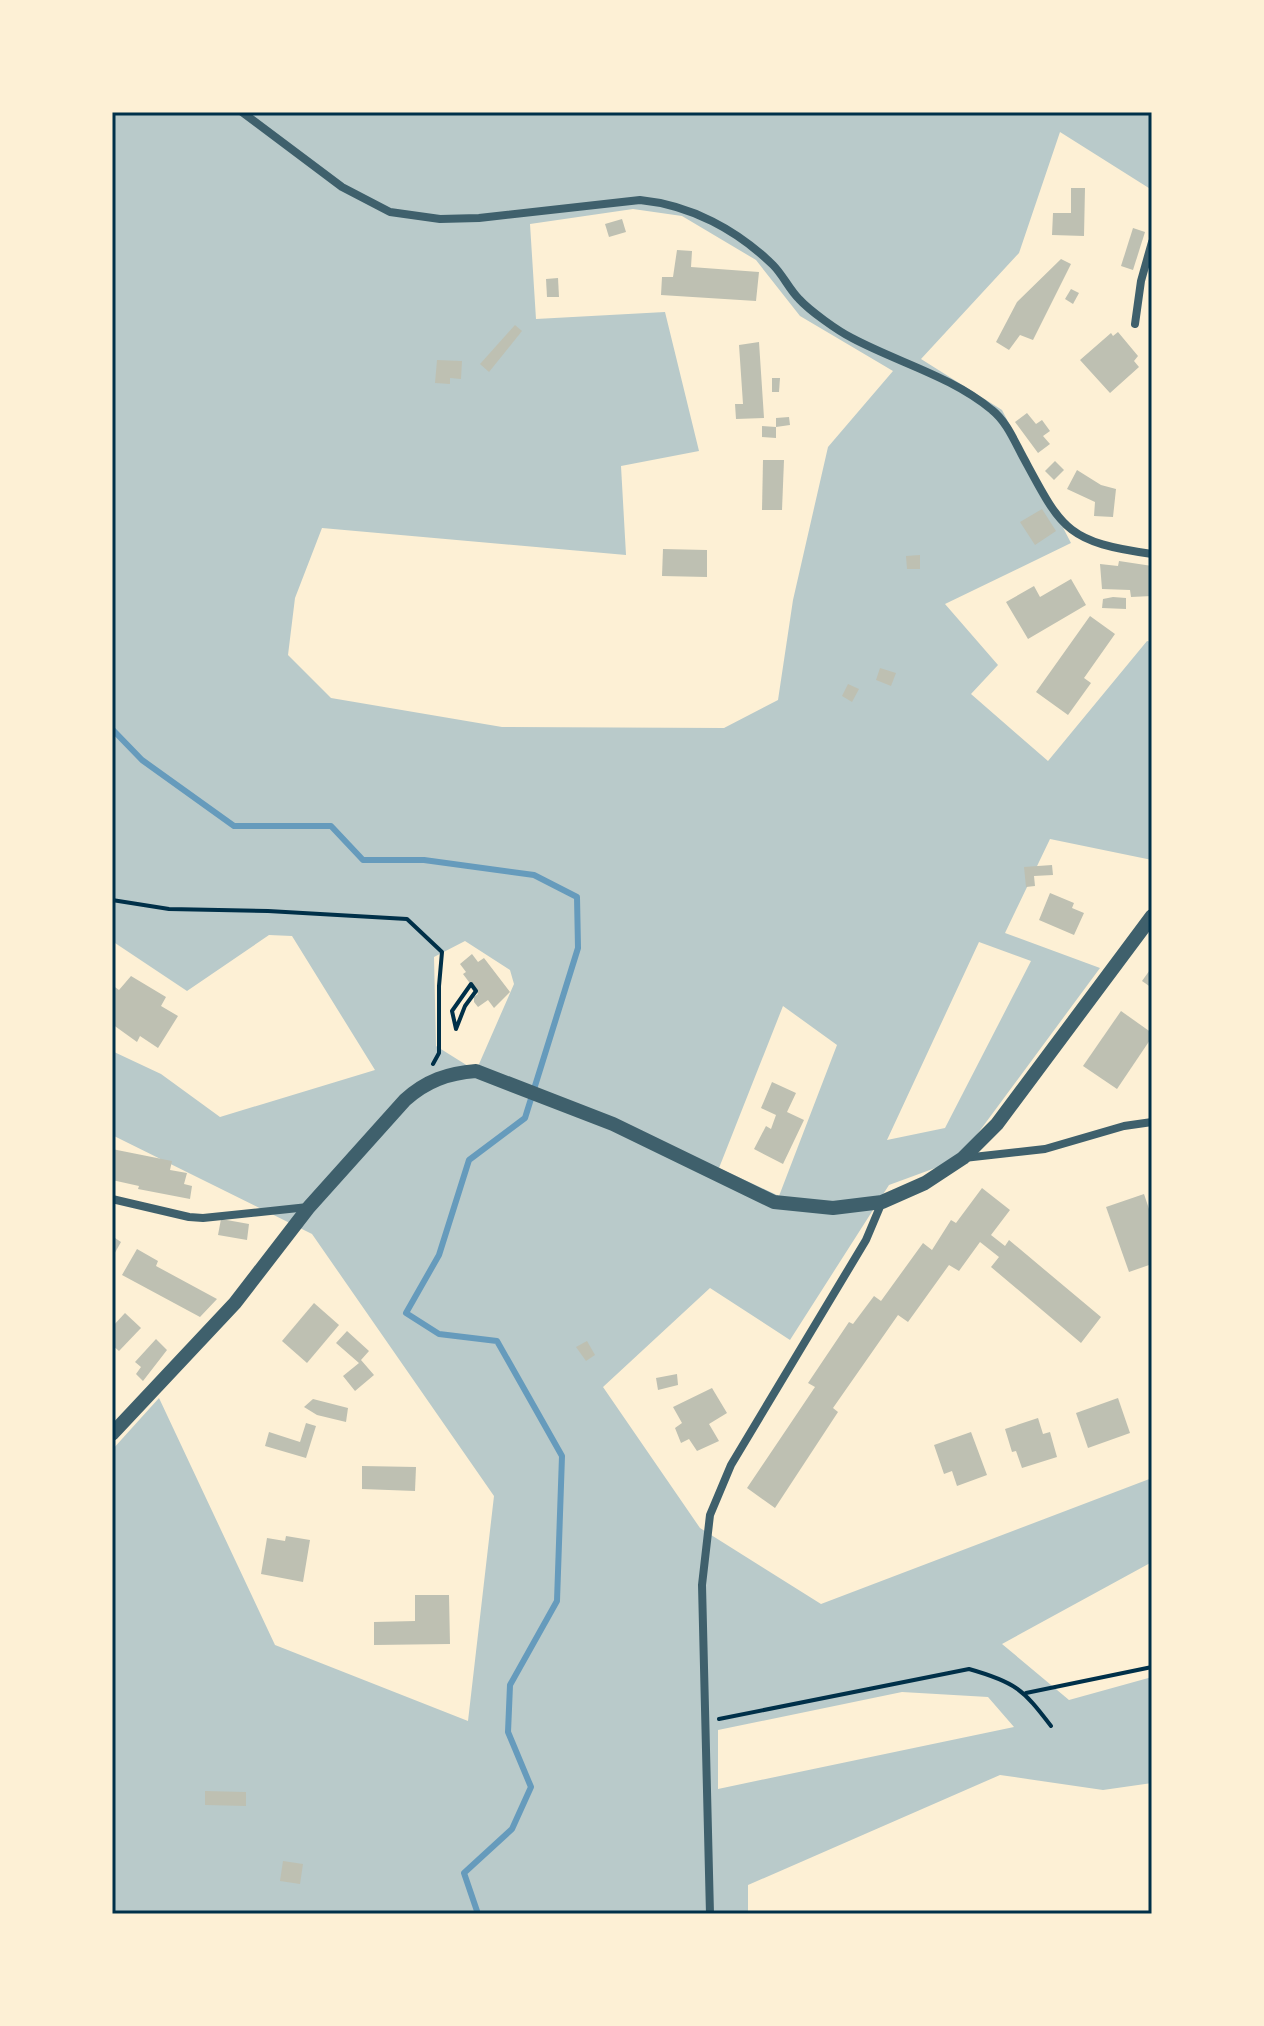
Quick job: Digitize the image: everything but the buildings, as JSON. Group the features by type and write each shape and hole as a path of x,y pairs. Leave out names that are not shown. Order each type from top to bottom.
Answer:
{"street":[{"path":"242,112 342,187 390,212 440,219 466,218 640,200 667,203 688,210 732,232 756,250 776,268 799,301 851,338 943,379 995,413 1011,435 1054,513 1067,528 1106,548 1152,554"},
{"path":"1135,324 1141,281 1152,242"},
{"path":"112,1434 235,1303 309,1207 421,1085 457,1072 476,1071 613,1124 774,1202 833,1208 882,1202 925,1183 963,1158 1012,1105 1152,916"},
{"path":"963,1158 1045,1149 1124,1126 1152,1122"},
{"path":"112,1199 203,1218 309,1207"},
{"path":"710,1914 702,1585 710,1515 731,1465 866,1240 882,1202"}],"path":[{"path":"112,900 169,909 407,919 442,952 439,1053 421,1085"},
{"path":"471,984 476,991 465,1006 456,1029 452,1011 464,993 471,984"},
{"path":"1026,1693 1152,1667"},
{"path":"705,1721 969,1669 998,1677 1026,1693 1051,1726"}],"shaded area":[{"path":"112,112 1152,112 1152,190 1060,132 1019,253 921,359 1002,410 1071,543 945,604 998,665 971,694 1048,761 1147,641 1152,642 1152,860 1050,839 1005,933 1100,968 967,1148 938,1167 889,1185 790,1340 710,1288 603,1387 700,1528 821,1604 1152,1478 1152,1562 1002,1644 1069,1700 1152,1677 1152,1783 1103,1790 1000,1775 748,1885 748,1914 112,1914 112,1450 159,1398 275,1645 468,1721 494,1496 312,1234 112,1135 112,1051 161,1074 220,1117 375,1070 292,936 269,935 187,991 112,941","holes":["633,209 682,216 756,260 800,316 893,371 828,447 793,600 778,700 724,728 502,727 331,698 288,655 295,598 322,528 626,555 621,466 699,451 665,312 536,319 530,224","465,941 510,970 514,984 476,1071 436,1046 434,957","979,942 1031,961 945,1128 887,1140","783,1006 837,1045 779,1196 719,1168","902,1692 988,1697 1014,1727 718,1789 718,1730"]}],"waterway":[{"path":"112,729 142,760 234,826 331,826 363,860 424,860 534,875 577,897 578,948 525,1118 469,1160 439,1255 406,1313 439,1334 497,1341 562,1456 557,1601 510,1685 508,1732 531,1787 512,1829 464,1873 478,1914"}]}
